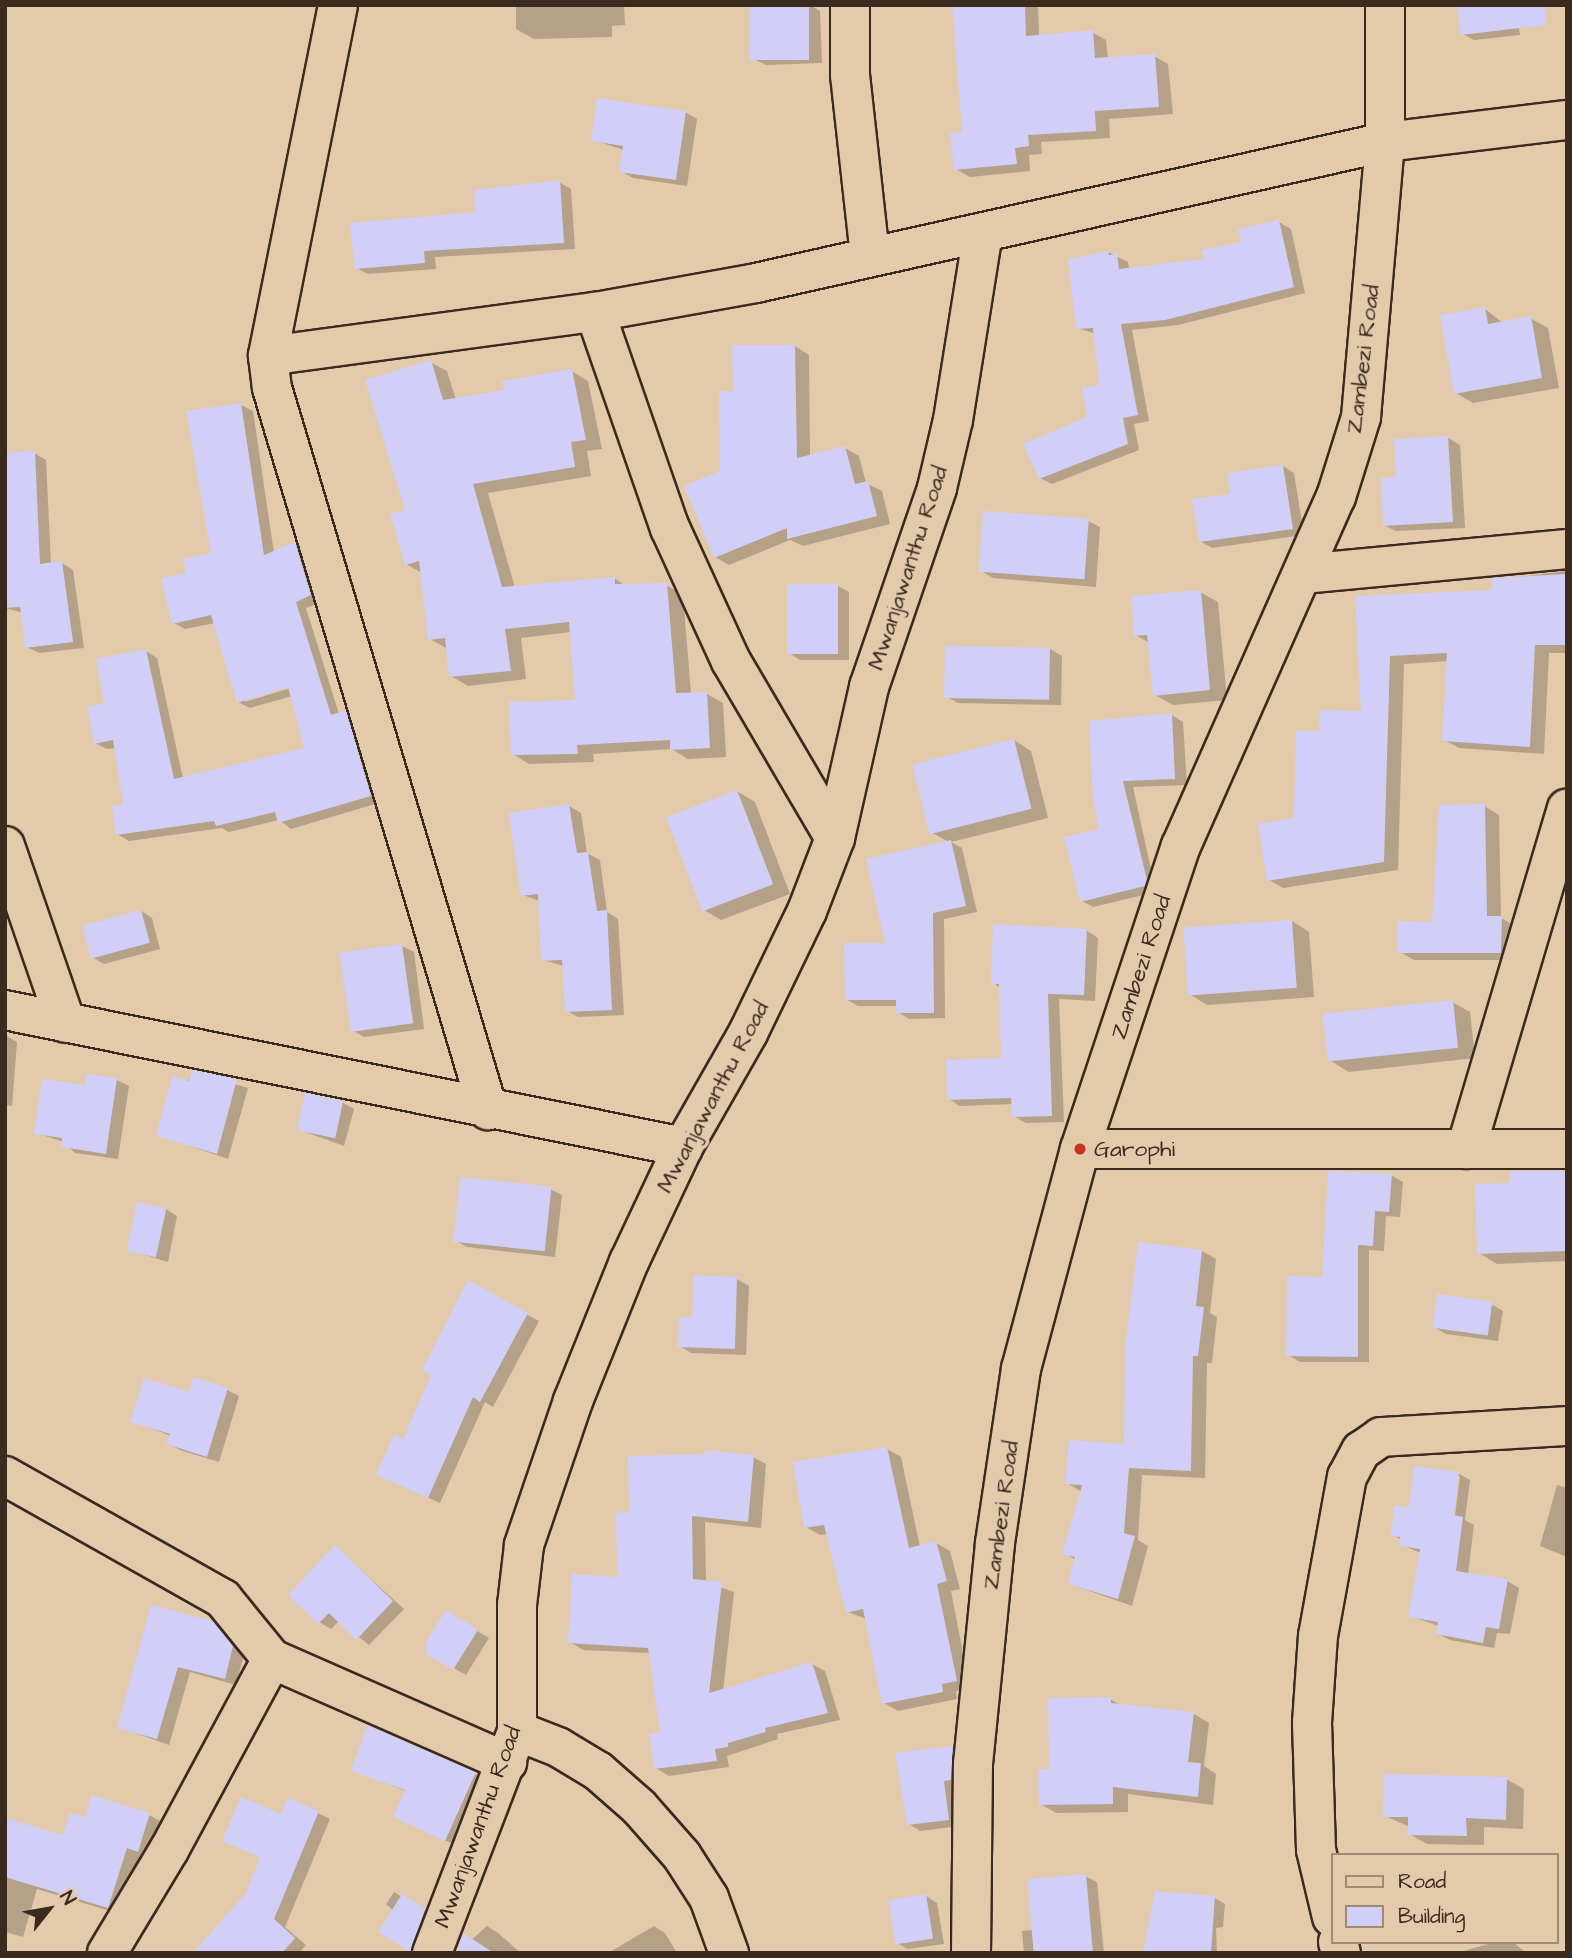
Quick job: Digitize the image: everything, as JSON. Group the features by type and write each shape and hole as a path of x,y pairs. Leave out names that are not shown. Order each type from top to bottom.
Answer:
{"street":[{"path":"338,5 268,356 272,388 488,1110"},
{"path":"850,5 850,75 870,256"},
{"name":"Zambezi Road","path":"971,1953 973,1764 995,1543 1021,1369 1080,1149 1181,846 1336,497 1360,417 1385,142 1385,5"},
{"path":"268,356 595,312 756,283 1385,142 1567,120"},
{"name":"Mwanjawanthu Road","path":"432,1953 512,1746 517,1605 524,1545 573,1401 629,1262 683,1147 754,1021 807,911 835,838 869,687 937,488 953,420 983,233"},
{"path":"595,312 670,528 731,661 835,838"},
{"path":"1303,573 1567,549"},
{"path":"1466,1149 1567,809"},
{"path":"5,846 66,1023"},
{"path":"5,1010 488,1110 683,1147"},
{"path":"1080,1149 1567,1149"},
{"path":"1330,1908 1316,1850 1312,1723 1318,1636 1347,1477 1361,1451 1381,1437 1567,1426"},
{"path":"5,1476 223,1598 272,1659 512,1746 558,1747 598,1771 639,1807 682,1856 709,1898 729,1953"},
{"path":"107,1953 169,1850 272,1659"}],"building":[{"path":"750,5 809,5 809,60 750,60"},
{"path":"952,5 1025,5 1026,36 1093,30 1095,58 1155,54 1159,107 1095,111 1096,131 1028,135 1029,146 1015,148 1017,164 954,170 950,133 962,132"},
{"path":"1457,5 1545,5 1546,25 1461,35"},
{"path":"597,98 686,111 676,180 619,172 623,146 591,141"},
{"path":"560,180 564,243 424,251 425,263 355,269 350,223 475,212 474,190"},
{"path":"1279,220 1294,287 1165,320 1121,324 1138,415 1123,418 1128,444 1039,479 1023,444 1087,417 1082,388 1099,385 1093,328 1076,329 1068,259 1108,251 1109,255 1117,254 1119,269 1204,259 1202,250 1241,242 1238,229"},
{"path":"1485,307 1488,324 1531,316 1542,378 1454,394 1440,315"},
{"path":"732,345 795,345 797,458 845,446 855,484 868,481 877,516 787,539 787,528 714,558 684,486 720,471 719,391 733,391"},
{"path":"431,360 443,400 504,390 502,381 572,369 586,440 571,442 575,467 473,484 502,587 615,577 615,584 667,583 676,693 707,692 710,748 670,750 670,740 577,745 578,754 511,755 509,702 575,700 569,622 505,629 511,671 449,677 445,638 428,640 419,561 405,565 390,514 405,510 365,380"},
{"path":"241,403 264,555 295,542 311,595 296,602 331,715 346,710 371,796 278,823 275,812 216,826 214,821 116,835 112,806 123,804 113,740 94,744 87,707 104,703 96,659 146,649 174,779 304,748 288,687 237,703 211,615 172,624 161,578 186,573 183,559 211,553 186,411"},
{"path":"1448,436 1453,522 1383,526 1381,478 1396,477 1394,439"},
{"path":"35,451 40,564 62,561 73,642 25,648 20,607 5,608 5,453"},
{"path":"1283,465 1293,529 1199,542 1192,499 1230,494 1227,473"},
{"path":"983,511 1089,518 1084,579 979,572"},
{"path":"1567,574 1567,645 1535,645 1530,747 1442,741 1447,653 1390,656 1384,862 1267,881 1258,824 1294,818 1296,731 1319,731 1320,710 1361,711 1355,596 1492,590 1492,578"},
{"path":"787,584 838,584 838,654 787,654"},
{"path":"1201,590 1210,690 1153,696 1147,635 1134,636 1131,596"},
{"path":"945,646 1050,648 1049,700 944,698"},
{"path":"1172,713 1175,779 1123,781 1147,880 1145,886 1080,902 1064,837 1099,829 1093,799 1089,721"},
{"path":"1014,739 1031,809 930,834 912,764"},
{"path":"737,790 773,884 702,912 666,817"},
{"path":"569,804 577,853 588,852 597,911 607,910 612,1010 565,1012 562,960 541,961 538,894 521,896 509,813"},
{"path":"1485,804 1487,916 1502,916 1501,953 1398,953 1397,921 1432,922 1439,805"},
{"path":"951,840 966,906 933,913 934,1013 896,1013 896,1000 845,1000 844,943 885,943 866,859"},
{"path":"141,910 150,943 91,959 82,926"},
{"path":"1292,920 1297,988 1188,995 1183,928"},
{"path":"993,924 1087,929 1084,995 1048,994 1052,1116 1012,1117 1011,1098 947,1100 946,1060 1001,1058 999,984 991,984"},
{"path":"402,944 413,1023 351,1032 340,953"},
{"path":"1453,1000 1458,1048 1328,1061 1323,1014"},
{"path":"192,1070 237,1079 217,1154 156,1136 172,1076 189,1081"},
{"path":"87,1074 117,1078 106,1154 62,1147 62,1138 34,1134 42,1079 85,1085"},
{"path":"305,1093 343,1101 335,1138 297,1130"},
{"path":"1328,1171 1392,1174 1389,1212 1375,1211 1373,1246 1358,1245 1358,1357 1286,1356 1287,1276 1322,1277"},
{"path":"1510,1171 1567,1171 1567,1251 1477,1254 1475,1184 1510,1183"},
{"path":"460,1177 551,1187 545,1251 453,1242"},
{"path":"137,1202 166,1208 156,1257 127,1251"},
{"path":"1138,1242 1202,1250 1196,1306 1204,1307 1198,1356 1193,1356 1191,1471 1129,1468 1124,1533 1135,1536 1118,1599 1068,1584 1075,1557 1062,1554 1082,1485 1065,1484 1069,1440 1124,1444 1125,1348"},
{"path":"694,1275 737,1277 735,1349 678,1347 679,1317 692,1317"},
{"path":"468,1280 528,1313 480,1402 473,1397 428,1498 376,1475 394,1435 403,1439 431,1375 422,1370"},
{"path":"1437,1294 1492,1302 1488,1335 1432,1328"},
{"path":"193,1377 228,1388 207,1457 166,1444 170,1434 130,1422 144,1378 189,1392"},
{"path":"887,1447 909,1548 936,1541 947,1581 937,1584 957,1681 942,1684 943,1692 882,1704 863,1609 846,1613 824,1525 804,1528 793,1462"},
{"path":"705,1450 754,1455 748,1522 692,1516 693,1579 722,1582 709,1693 812,1662 828,1713 765,1728 766,1732 728,1743 728,1747 715,1749 717,1761 654,1769 649,1734 660,1732 648,1648 568,1643 572,1574 617,1577 616,1513 629,1512 628,1456 705,1454"},
{"path":"1414,1466 1459,1472 1454,1515 1463,1517 1456,1571 1508,1579 1499,1629 1486,1627 1483,1643 1436,1634 1438,1622 1408,1617 1420,1549 1399,1546 1400,1537 1391,1536 1394,1506 1409,1507"},
{"path":"335,1545 393,1601 356,1640 329,1613 318,1624 288,1595"},
{"path":"151,1605 213,1621 233,1646 225,1679 178,1667 157,1739 117,1728"},
{"path":"446,1610 478,1630 453,1670 426,1654 426,1642"},
{"path":"1111,1697 1111,1703 1194,1712 1188,1762 1201,1763 1198,1797 1113,1787 1113,1804 1039,1805 1038,1769 1049,1769 1048,1698"},
{"path":"367,1725 476,1772 445,1841 393,1817 405,1790 351,1771"},
{"path":"953,1746 951,1780 944,1781 949,1820 907,1825 895,1753"},
{"path":"1384,1774 1507,1777 1506,1820 1466,1818 1467,1836 1408,1835 1408,1817 1383,1817"},
{"path":"91,1795 150,1813 138,1852 127,1848 108,1908 5,1877 5,1818 63,1835 70,1813 85,1817"},
{"path":"241,1797 281,1814 288,1798 319,1811 274,1919 295,1938 282,1953 193,1953 246,1893 260,1857 222,1841"},
{"path":"1086,1874 1093,1953 1034,1953 1027,1879"},
{"path":"1155,1891 1215,1896 1211,1953 1143,1953"},
{"path":"402,1894 425,1909 411,1952 378,1932"},
{"path":"926,1894 933,1938 896,1944 888,1900"},
{"path":"463,1933 494,1953 456,1953"}],"place":[{"name":"Garophi","path":"1080,1149"}]}
